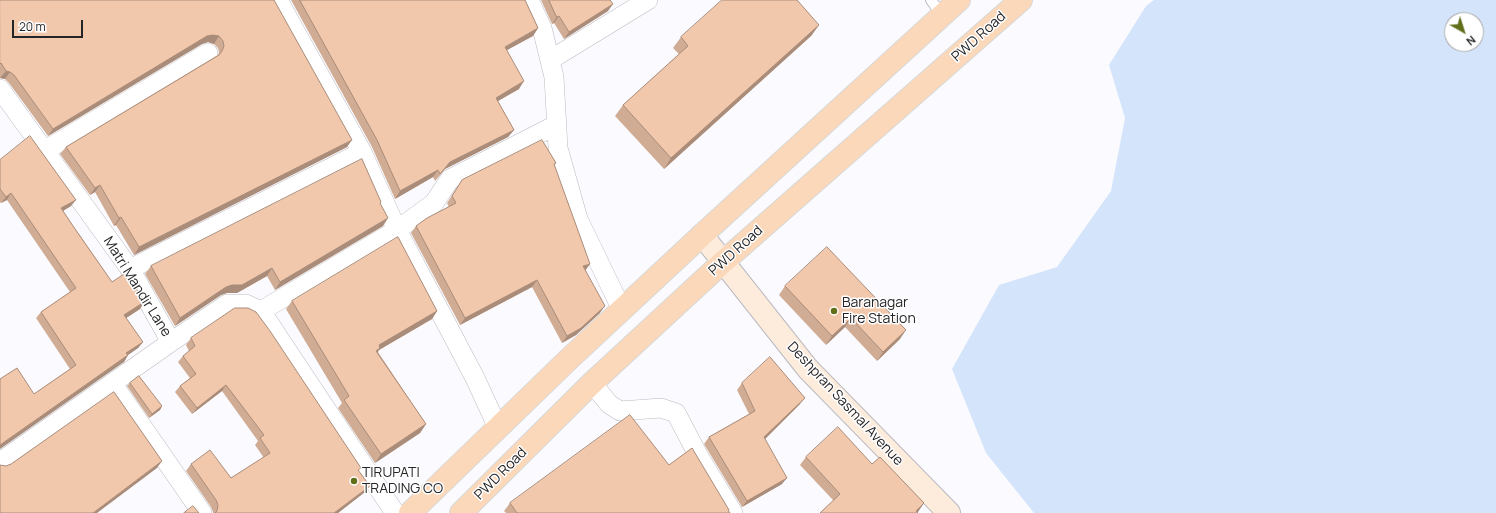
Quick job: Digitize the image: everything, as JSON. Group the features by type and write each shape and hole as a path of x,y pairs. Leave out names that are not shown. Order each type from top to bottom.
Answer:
{"main road":[{"path":"410,513 702,235 937,8 960,0"},
{"name":"PWD Road","path":"467,510 592,384 723,262 1021,0"}],"street":[{"path":"278,0 362,152 397,230 465,358 498,428"},
{"path":"529,0 542,28 554,77 558,148 578,219 622,310"},
{"path":"550,60 648,0"},
{"path":"44,151 208,53"},
{"name":"Matri Mandir Lane","path":"0,89 130,269 171,342 227,304 246,304 261,311"},
{"path":"395,513 261,311 397,230 434,203 450,179 556,125"},
{"path":"130,269 362,152"},
{"name":"Deshpran Sasmal Avenue","path":"702,235 808,369 949,513"},
{"path":"0,462 171,342"},
{"path":"112,383 202,513"},
{"path":"592,384 609,404 620,411 661,408 676,413 703,463 733,513"}],"water":[{"path":"1154,0 1496,0 1496,513 1034,513 986,453 952,369 999,285 1057,267 1111,191 1125,118 1109,65 1146,6"}],"building":[{"path":"0,0 274,0 352,140 139,247 121,217 119,218 100,185 95,188 66,147 219,55 224,46 223,41 219,36 207,36 53,129 14,75 6,71 1,63 0,64"},
{"path":"300,0 525,0 538,28 505,47 524,81 496,98 514,130 450,162 440,174 438,170 400,191 377,140"},
{"path":"549,0 610,0 613,4 569,32 559,16 557,17"},
{"path":"722,0 797,0 819,25 671,158 623,105 688,46 681,37"},
{"path":"30,136 76,200 61,208 73,226 112,282 127,272 144,302 124,315 143,342 126,353 128,355 0,445 0,379 17,368 34,394 76,365 41,312 76,288 11,193 6,197 0,189 0,160"},
{"path":"542,140 556,163 554,164 590,264 583,266 605,306 581,328 567,336 537,280 465,318 416,226 427,218 456,203 452,196 462,180"},
{"path":"362,159 381,202 380,203 388,218 280,282 272,268 242,285 232,285 226,287 180,318 151,266"},
{"path":"398,237 437,311 379,345 380,348 376,351 426,424 381,454 344,400 349,396 292,301"},
{"name":"Baranagar Fire Station","path":"827,247 906,330 883,352 851,318 832,336 785,286"},
{"path":"235,308 248,308 256,312 361,468 358,470 370,486 334,513 215,513 218,505 216,500 191,464 210,450 231,478 270,453 260,438 264,435 226,385 197,408 180,386 196,374 183,356 195,346 191,338"},
{"path":"770,357 805,398 764,437 787,478 747,501 709,437 755,411 742,383"},
{"path":"139,376 162,406 152,414 130,383"},
{"path":"114,392 162,461 93,513 0,513 0,465 6,466 11,464"},
{"path":"630,415 669,465 692,448 730,513 517,513 510,503"},
{"path":"838,427 872,464 880,457 924,503 916,511 918,513 820,513 840,494 806,457"},
{"path":"193,506 199,513 184,513"}],"place":[{"name":"Baranagar Fire Station","path":"834,311"},
{"name":"TIRUPATI TRADING CO","path":"354,481"}]}
